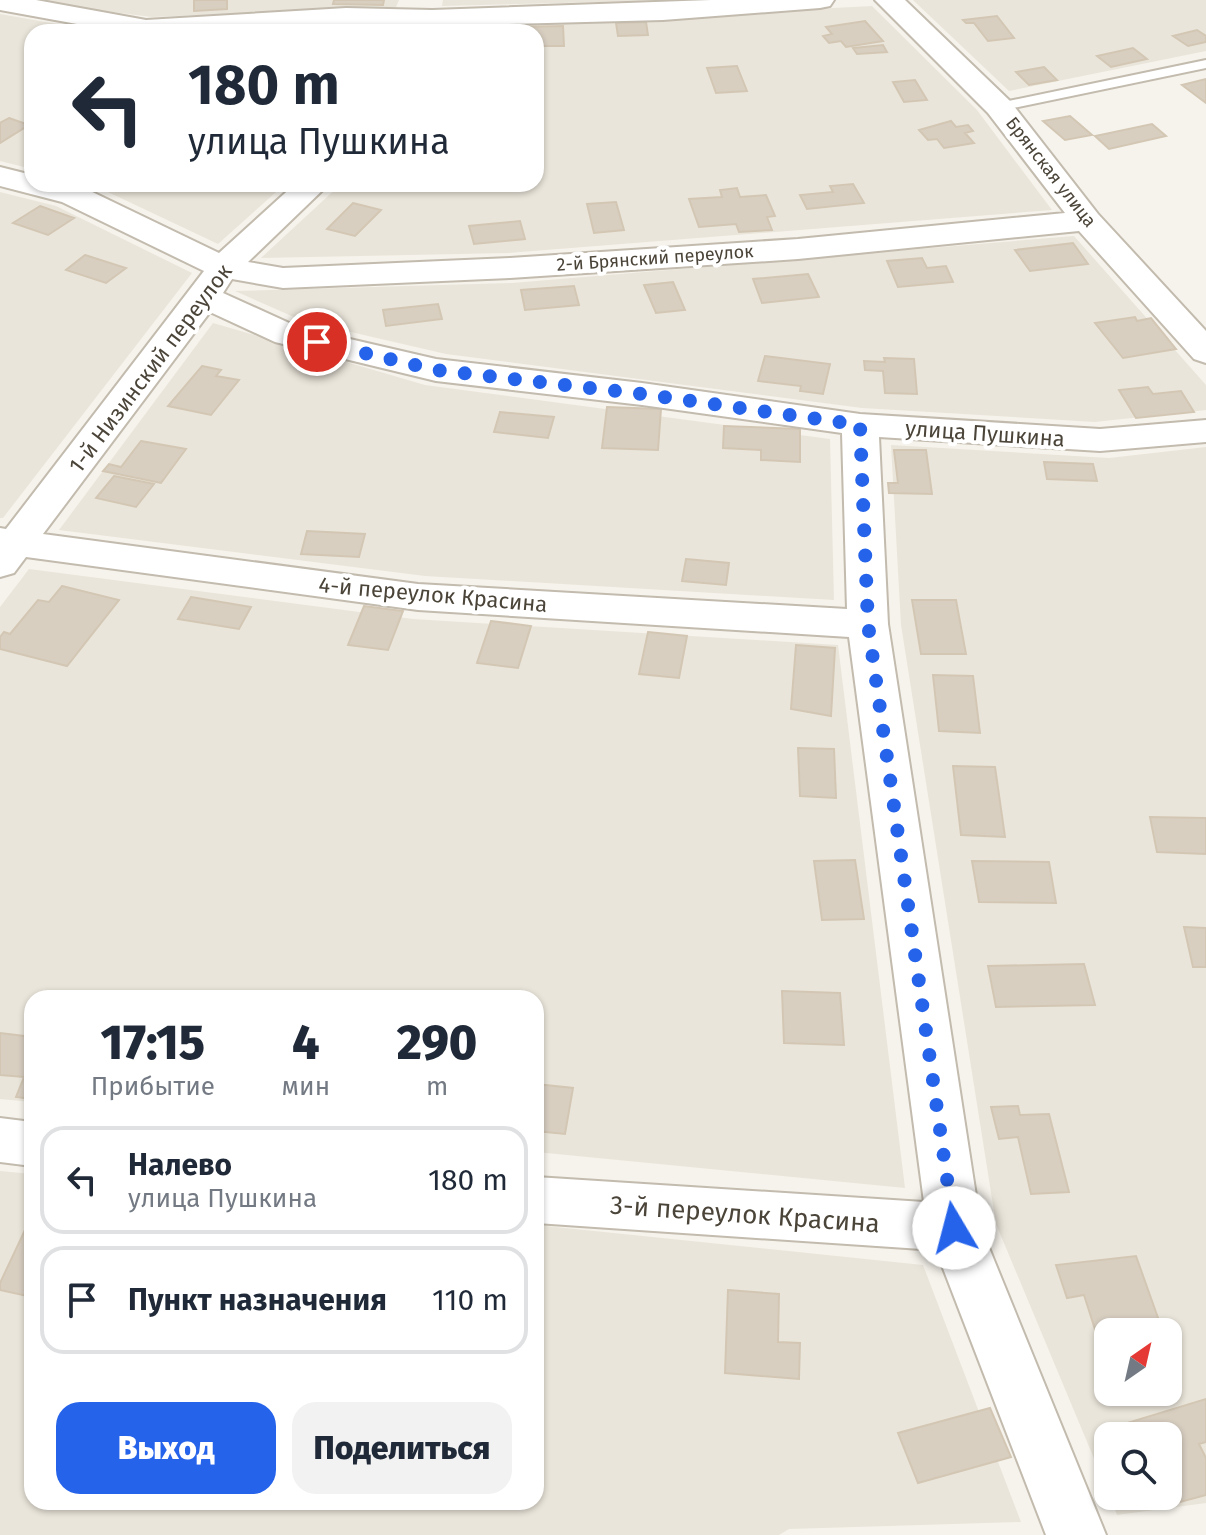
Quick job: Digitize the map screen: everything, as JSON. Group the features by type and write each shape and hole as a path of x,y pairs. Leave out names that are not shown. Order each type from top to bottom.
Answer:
{"street":[{"path":"213,24 346,16 663,12 820,0"},
{"name":"Брянская улица","path":"889,0 999,107 1087,221 1206,352"},
{"path":"0,2 124,24"},
{"path":"0,176 24,182"},
{"path":"61,192 223,267"},
{"name":"1-й Низинский переулок","path":"5,550 204,297 223,267 304,192"},
{"name":"2-й Брянский переулок","path":"223,267 283,278 510,268 798,249 1087,221"},
{"name":"улица Пушкина","path":"204,297 287,335 436,370 642,394 860,425 1100,440 1206,431"},
{"path":"860,425 868,624 954,1228 1076,1535"},
{"name":"4-й переулок Красина","path":"5,550 418,597 868,624"},
{"path":"0,1140 24,1143"},
{"name":"3-й переулок Красина","path":"544,1201 954,1228"}],"lane":[{"path":"999,107 1206,64"}],"shaded area":[{"path":"399,0 396,7 152,17 32,2"},
{"path":"443,0 685,0 442,6"},
{"path":"913,0 1206,0 1206,51 1009,91"},
{"path":"872,6 977,110 1052,210 508,253 261,258 332,192 544,192 544,24 525,24"},
{"path":"0,14 57,24 24,24 24,167 0,161"},
{"path":"0,192 56,206 192,273 3,518 0,518"},
{"path":"108,192 276,192 218,244"},
{"path":"1074,236 1206,385 1206,410 1095,422 862,408 446,354 303,321 235,291 512,283"},
{"path":"213,323 425,385 830,439 834,600 425,576 59,530"},
{"path":"891,445 1109,458 1206,447 1206,1503 1182,1506 1182,1422 1094,1422 1094,1458 996,1224 901,625"},
{"path":"29,569 413,619 838,645 905,1188 544,1153 544,990 24,990 24,1101 0,1099 0,607"},
{"path":"0,1171 24,1173 24,1510 544,1510 544,1226 923,1265 1021,1522 789,1529 779,1535 0,1535"},
{"path":"1115,1510 1154,1510 1117,1515"}],"building":[{"path":"194,0 227,0 227,9 194,11"},
{"path":"334,0 384,0 383,5 333,4"},
{"path":"997,16 1014,38 988,41 974,23 963,20"},
{"path":"865,21 883,41 846,47 841,41 829,43 823,36 832,34 826,27"},
{"path":"646,22 648,35 618,36 616,23"},
{"path":"544,26 563,26 564,46 544,46"},
{"path":"1197,30 1206,36 1206,42 1188,46 1173,36"},
{"path":"883,45 887,52 857,54 853,48"},
{"path":"1133,48 1147,59 1111,67 1097,56"},
{"path":"737,66 747,91 716,93 707,68"},
{"path":"1044,67 1057,80 1029,85 1016,72"},
{"path":"1206,79 1206,103 1182,85"},
{"path":"915,80 927,100 904,102 893,82"},
{"path":"1070,116 1092,135 1065,140 1043,121"},
{"path":"9,118 24,123 24,128 0,143 0,123"},
{"path":"951,121 956,127 968,125 973,131 965,133 974,143 944,148 937,139 928,140 919,130"},
{"path":"1152,124 1166,136 1109,149 1095,136"},
{"path":"853,184 864,203 807,209 800,195 833,192 830,186"},
{"path":"737,188 740,197 766,195 775,216 767,217 772,230 739,232 736,224 699,227 689,199 722,197 720,190"},
{"path":"616,202 624,230 594,233 587,204"},
{"path":"353,203 381,210 355,236 327,229"},
{"path":"40,206 74,218 48,235 13,223"},
{"path":"520,221 525,239 474,244 469,226"},
{"path":"1073,243 1088,264 1030,271 1015,250"},
{"path":"85,255 126,268 106,283 66,270"},
{"path":"922,258 927,268 946,266 953,282 898,287 887,261"},
{"path":"808,274 819,297 762,303 753,279"},
{"path":"673,282 685,310 656,313 644,285"},
{"path":"574,286 579,305 525,310 521,290"},
{"path":"438,304 442,319 386,326 383,310"},
{"path":"1135,317 1137,321 1151,318 1176,349 1123,358 1095,323"},
{"path":"765,356 830,364 823,394 800,391 801,386 758,381"},
{"path":"884,358 914,359 917,394 885,393 883,371 865,370 864,361 885,362"},
{"path":"202,366 221,370 216,376 239,380 211,415 168,406"},
{"path":"1148,387 1153,394 1181,391 1194,412 1136,418 1119,390"},
{"path":"607,407 661,409 658,450 602,448"},
{"path":"500,412 554,417 548,438 494,432"},
{"path":"724,426 800,429 800,462 761,460 761,450 723,448"},
{"path":"141,441 186,449 161,483 103,471 109,464 121,467"},
{"path":"894,450 926,450 932,494 889,493 888,483 898,483"},
{"path":"1044,462 1093,464 1097,481 1047,479"},
{"path":"114,476 154,484 136,507 96,498"},
{"path":"307,531 365,534 359,557 301,554"},
{"path":"686,559 729,563 726,585 682,581"},
{"path":"62,586 119,600 67,666 0,649 0,637 4,632 10,634 38,600 49,602"},
{"path":"191,597 251,607 239,629 178,619"},
{"path":"912,600 956,600 966,654 921,654"},
{"path":"364,606 403,611 388,650 348,645"},
{"path":"491,621 531,626 518,668 477,663"},
{"path":"648,632 687,636 679,678 639,674"},
{"path":"796,645 835,648 831,716 791,709"},
{"path":"933,675 973,676 980,733 939,731"},
{"path":"798,748 834,749 836,798 800,796"},
{"path":"953,766 995,767 1005,837 961,835"},
{"path":"1150,817 1206,818 1206,854 1157,852"},
{"path":"855,860 864,919 822,920 814,861"},
{"path":"972,861 1049,862 1056,903 979,902"},
{"path":"1184,927 1206,928 1206,967 1193,967"},
{"path":"1084,964 1095,1005 996,1007 988,966"},
{"path":"782,991 840,993 844,1045 784,1043"},
{"path":"0,1033 24,1036 24,1077 0,1075"},
{"path":"24,1077 24,1098 16,1097"},
{"path":"544,1085 573,1088 565,1134 544,1132"},
{"path":"1018,1106 1020,1115 1049,1114 1069,1192 1031,1194 1018,1137 999,1139 991,1107"},
{"path":"24,1232 24,1295 0,1290 0,1283"},
{"path":"1136,1256 1158,1318 1094,1318 1094,1326 1084,1295 1067,1298 1056,1265"},
{"path":"728,1290 779,1294 778,1342 800,1343 799,1379 725,1373"},
{"path":"1206,1399 1206,1442 1199,1444 1206,1458 1206,1495 1182,1501 1182,1422 1130,1422"},
{"path":"990,1408 1011,1457 918,1483 898,1433"}],"route":[{"path":"317,342 436,370 642,394 860,425 868,624 954,1228"}]}
